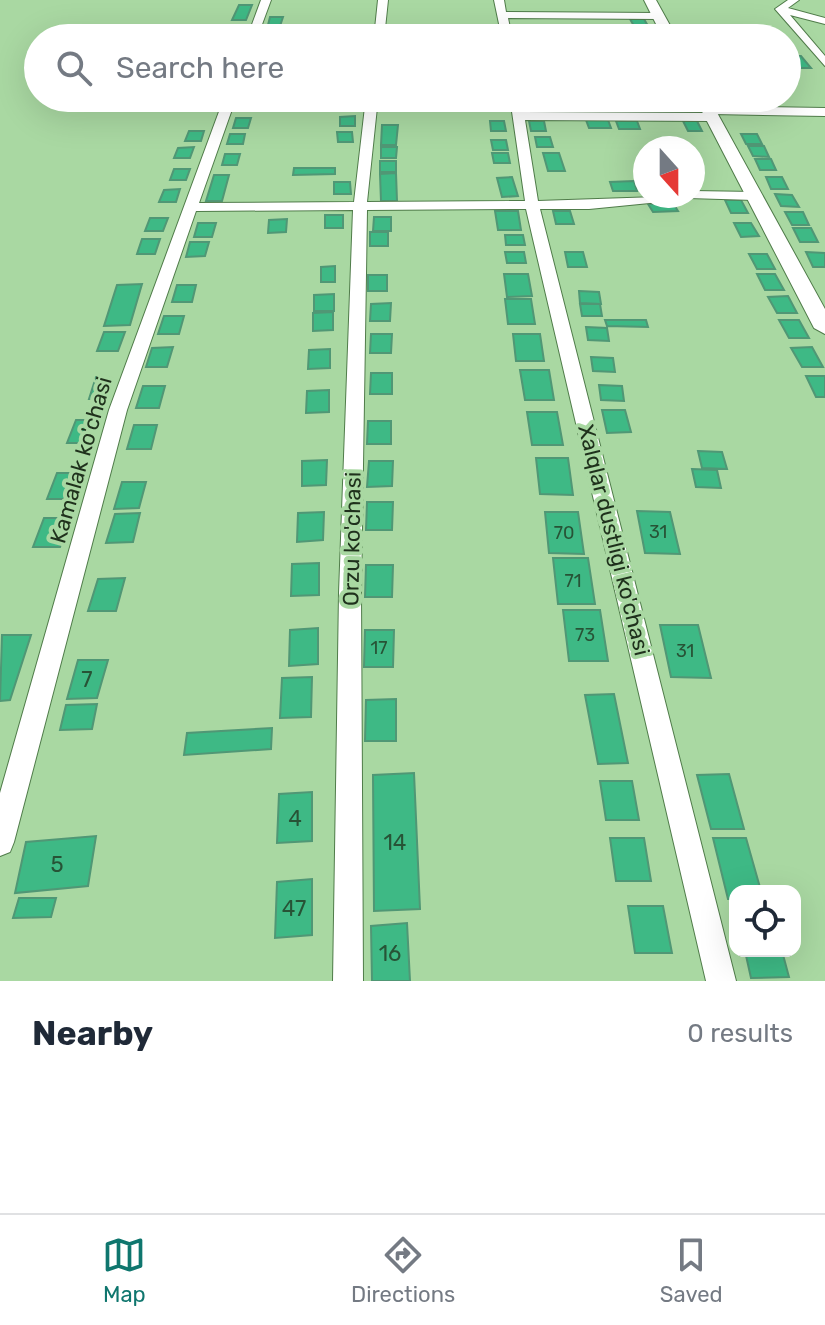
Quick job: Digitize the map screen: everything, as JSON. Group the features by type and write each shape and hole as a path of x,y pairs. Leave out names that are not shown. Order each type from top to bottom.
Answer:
{"street":[{"path":"257,24 266,0"},
{"path":"380,24 383,0"},
{"path":"499,0 504,24"},
{"path":"650,0 662,24"},
{"path":"780,9 794,0"},
{"path":"780,9 825,21"},
{"path":"780,9 793,24"},
{"path":"502,15 658,16"},
{"path":"801,33 823,58"},
{"path":"801,111 825,112"},
{"name":"Kamalak ko'chasi","path":"0,842 118,410 225,112"},
{"name":"Orzu ko'chasi","path":"348,981 350,593 360,206 370,112"},
{"name":"Xalqlar dustligi ko'chasi","path":"519,112 532,205 721,981"},
{"path":"710,112 825,328"},
{"path":"705,195 754,196"},
{"path":"191,207 589,205 633,201"}],"building":[{"path":"239,5 252,5 246,20 232,20"},
{"path":"270,17 283,17 281,24 268,24"},
{"path":"630,19 644,19 647,24 633,24"},
{"path":"801,56 811,68 801,68"},
{"path":"355,116 355,126 340,126 340,117"},
{"path":"236,118 251,118 248,128 233,128"},
{"path":"586,120 608,120 611,128 589,128"},
{"path":"490,121 504,121 506,131 491,131"},
{"path":"529,121 544,121 546,131 531,131"},
{"path":"616,121 637,121 640,129 619,129"},
{"path":"683,121 697,121 702,131 688,131"},
{"path":"382,125 398,125 396,145 381,145"},
{"path":"189,131 204,131 201,141 185,141"},
{"path":"337,132 352,132 353,142 338,142"},
{"path":"230,134 245,134 243,144 227,144"},
{"path":"741,134 757,134 762,144 746,144"},
{"path":"535,137 550,137 553,147 537,147"},
{"path":"491,140 506,140 508,150 493,150"},
{"path":"748,146 764,146 769,157 753,156"},
{"path":"194,147 190,158 174,158 178,148"},
{"path":"381,147 397,147 396,158 381,158"},
{"path":"492,153 508,153 510,163 494,163"},
{"path":"543,153 559,153 565,171 548,171"},
{"path":"225,154 240,154 237,165 222,165"},
{"path":"755,159 771,159 776,170 760,170"},
{"path":"380,161 396,161 396,172 380,172"},
{"path":"294,168 335,168 335,174 293,175"},
{"path":"174,169 190,169 186,180 170,180"},
{"path":"396,173 397,201 381,201 380,174"},
{"path":"214,175 229,175 222,201 206,201"},
{"path":"512,177 518,196 502,197 497,178"},
{"path":"766,177 782,177 788,189 771,189"},
{"path":"633,181 633,191 613,191 610,182"},
{"path":"334,182 350,182 351,194 334,194"},
{"path":"180,189 176,202 159,202 164,190"},
{"path":"775,194 792,195 799,207 781,206"},
{"path":"725,200 741,200 748,213 731,213"},
{"path":"650,208 676,208 678,211 653,212"},
{"path":"495,211 518,211 521,230 498,230"},
{"path":"553,211 570,211 574,224 556,224"},
{"path":"785,212 803,212 809,225 792,225"},
{"path":"325,215 343,215 343,228 325,228"},
{"path":"374,217 391,217 391,231 373,231"},
{"path":"150,218 168,218 163,231 145,231"},
{"path":"287,219 286,232 268,233 269,220"},
{"path":"198,223 216,223 212,237 194,237"},
{"path":"734,223 751,223 759,236 741,237"},
{"path":"793,228 811,228 818,242 800,242"},
{"path":"370,232 388,232 388,246 370,246"},
{"path":"505,235 523,235 525,245 506,245"},
{"path":"142,239 160,239 155,254 137,254"},
{"path":"190,242 209,242 205,256 186,257"},
{"path":"505,252 524,252 526,263 507,263"},
{"path":"565,252 583,252 587,267 568,267"},
{"path":"806,252 825,253 825,267 813,267"},
{"path":"749,254 767,254 775,269 757,269"},
{"path":"335,266 335,282 321,282 321,267"},
{"path":"504,274 528,274 532,296 507,297"},
{"path":"757,274 775,274 784,290 765,290"},
{"path":"368,275 387,275 387,291 368,291"},
{"path":"142,284 130,325 104,326 117,285"},
{"path":"177,285 196,285 192,302 172,302"},
{"path":"579,291 599,292 601,304 580,303"},
{"path":"334,294 334,311 314,311 314,295"},
{"path":"788,296 797,313 777,313 768,297"},
{"path":"505,299 531,299 535,324 508,324"},
{"path":"391,303 390,321 370,321 371,304"},
{"path":"580,304 600,304 602,316 582,316"},
{"path":"333,312 333,330 313,331 313,313"},
{"path":"164,316 184,316 179,334 158,334"},
{"path":"605,320 646,320 648,327 607,326"},
{"path":"779,320 799,320 809,338 789,338"},
{"path":"586,327 607,328 609,341 588,340"},
{"path":"104,332 125,332 118,351 97,351"},
{"path":"371,334 392,334 391,353 370,353"},
{"path":"513,334 540,334 544,361 516,361"},
{"path":"173,347 167,367 146,367 152,348"},
{"path":"812,347 823,367 802,367 791,348"},
{"path":"330,349 330,368 308,369 309,350"},
{"path":"591,357 613,358 615,372 593,371"},
{"path":"520,370 549,370 554,400 525,400"},
{"path":"371,373 392,373 392,394 370,394"},
{"path":"806,376 825,376 825,397 816,397"},
{"path":"96,377 108,377 102,399 89,399"},
{"path":"599,385 622,386 624,401 601,400"},
{"path":"143,386 165,386 159,408 136,408"},
{"path":"329,390 329,412 306,413 307,391"},
{"path":"602,410 625,410 631,432 607,433"},
{"path":"527,412 557,412 563,445 532,445"},
{"path":"76,420 99,420 91,443 67,443"},
{"path":"368,421 391,421 391,444 367,444"},
{"path":"134,425 157,425 151,449 127,449"},
{"path":"698,451 722,452 727,469 702,468"},
{"path":"536,458 568,458 573,495 540,494"},
{"path":"327,460 326,485 302,486 302,461"},
{"path":"369,461 393,461 392,486 367,487"},
{"path":"692,469 717,470 721,488 696,487"},
{"path":"57,473 81,473 72,499 47,499"},
{"path":"122,482 146,482 139,508 114,509"},
{"path":"367,502 393,502 392,530 366,530"},
{"path":"637,511 670,512 680,554 645,553"},
{"path":"324,512 323,540 297,542 298,513"},
{"path":"545,512 578,512 584,554 549,553"},
{"path":"140,513 133,542 106,543 115,514"},
{"path":"44,518 70,518 60,547 33,547"},
{"path":"553,558 588,558 595,604 558,604"},
{"path":"319,563 319,595 291,596 292,564"},
{"path":"366,565 393,565 392,597 365,597"},
{"path":"125,578 116,611 88,611 98,579"},
{"path":"563,610 600,610 608,661 569,661"},
{"path":"660,625 698,625 711,678 671,677"},
{"path":"318,628 318,664 289,666 290,630"},
{"path":"365,630 394,630 393,667 364,667"},
{"path":"2,635 31,635 10,700 0,701"},
{"path":"78,660 108,660 97,698 67,699"},
{"path":"312,677 311,717 280,718 282,678"},
{"path":"614,694 628,763 598,764 585,695"},
{"path":"396,699 396,741 365,741 366,700"},
{"path":"97,704 92,729 60,730 66,705"},
{"path":"272,728 271,749 184,755 187,733"},
{"path":"414,773 420,909 374,911 373,775"},
{"path":"729,774 744,829 711,829 697,775"},
{"path":"600,781 632,781 639,820 606,820"},
{"path":"312,792 312,841 277,843 279,794"},
{"path":"96,836 88,886 15,893 26,842"},
{"path":"610,838 644,838 651,881 616,881"},
{"path":"713,838 746,838 759,885 729,885 728,899"},
{"path":"312,879 312,935 275,938 277,882"},
{"path":"19,898 56,898 51,917 13,918"},
{"path":"628,906 663,906 672,953 635,953"},
{"path":"407,923 410,981 372,981 371,926"},
{"path":"746,957 784,957 789,977 751,978"}]}
